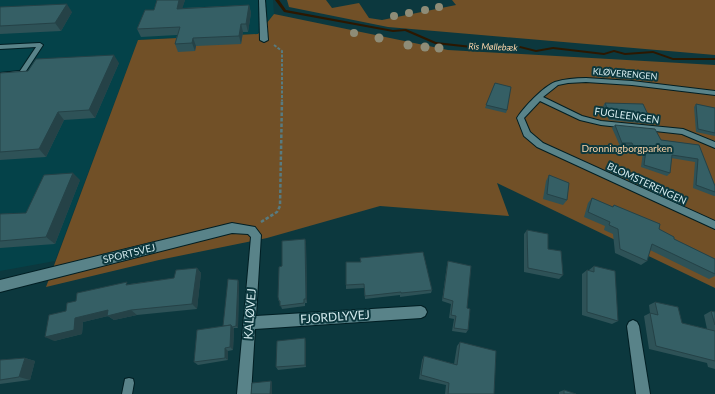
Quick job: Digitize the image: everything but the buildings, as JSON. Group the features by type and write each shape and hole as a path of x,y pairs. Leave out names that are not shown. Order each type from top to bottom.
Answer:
{"street":[{"path":"262,0 264,40"},
{"name":"SPORTSVEJ","path":"0,286 232,228 252,230 256,235"},
{"name":"KALØVEJ","path":"244,394 256,235"},
{"name":"FJORDLYVEJ","path":"250,323 421,312"},
{"path":"633,326 643,394"}],"lane":[{"path":"0,47 40,45 22,73 0,74"},
{"name":"KLØVERENGEN","path":"539,98 557,83 574,80 600,80 715,93"},
{"name":"FUGLEENGEN","path":"539,98 580,118 601,123 683,132 715,145"},
{"name":"BLOMSTERENGEN","path":"539,98 520,118 527,134 540,145 715,225"},
{"path":"127,394 129,383"}],"path":[{"path":"256,235 262,220 276,214 280,210 283,58 282,51 264,40"}],"shaded area":[{"path":"0,0 273,0 274,14 258,34 138,40 55,261 0,271"}],"green space":[{"path":"287,0 326,0 332,8 359,3 369,18 382,20 456,5 452,0 715,0 715,55 388,27 289,7"},
{"name":"Dronningborgparken","path":"274,14 448,50 715,65 715,288 497,183 509,216 380,206 267,238 159,260 46,287 138,40 258,34"}],"waterway":[{"name":"Ris Møllebæk","path":"277,0 285,11 393,31 405,30 435,43 490,49 520,47 536,51 553,48 604,54 614,51 625,54 653,52 673,59 715,59"}]}
